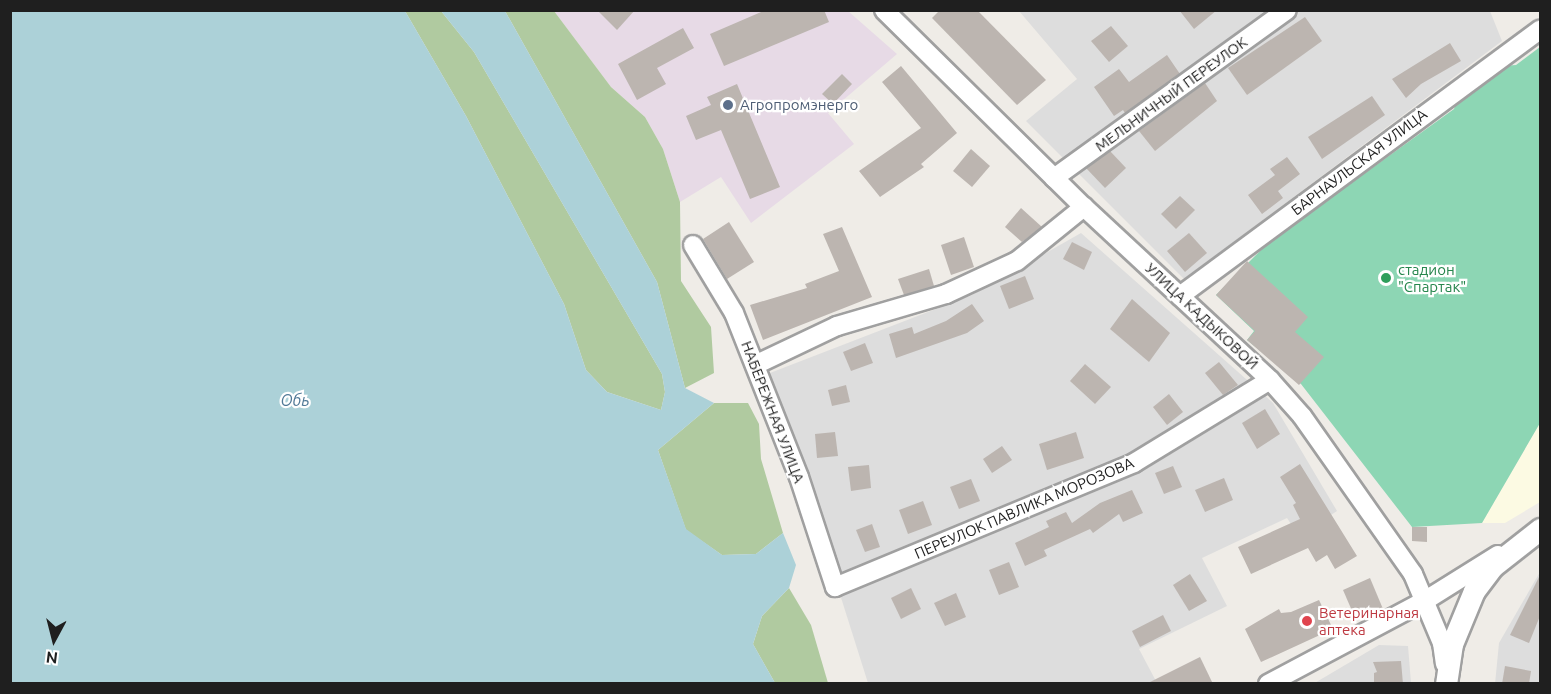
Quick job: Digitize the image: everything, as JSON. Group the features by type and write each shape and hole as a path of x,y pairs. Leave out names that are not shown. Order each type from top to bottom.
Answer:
{"street":[{"name":"МЕЛЬНИЧНЫЙ ПЕРЕУЛОК","path":"1054,178 1287,10"},
{"name":"УЛИЦА КАДЫКОВОЙ","path":"895,14 1054,178 1270,380 1302,416 1413,573 1442,643 1447,679"},
{"name":"БАРНАУЛЬСКАЯ УЛИЦА","path":"1180,296 1540,30"},
{"path":"755,365 837,326 946,294 1017,261 1084,207"},
{"name":"НАБЕРЕЖНАЯ УЛИЦА","path":"693,245 734,313 799,477 835,587"},
{"name":"ПЕРЕУЛОК ПАВЛИКА МОРОЗОВА","path":"835,587 1134,464 1270,380"},
{"path":"1268,684 1426,600 1540,529"},
{"path":"1447,679 1460,618 1474,591 1518,543 1540,535"}],"shaded area":[{"path":"554,11 848,11 897,54 828,113 854,144 751,223 721,177 680,202 663,149 645,117 611,87"},
{"path":"1019,11 1490,11 1502,41 1184,279 1026,121 1077,79"},
{"path":"1081,233 1273,403 1337,511 1299,536 1287,518 1202,558 1227,606 1139,649 1157,683 868,683 770,373 972,295"},
{"path":"1540,423 1540,502 1505,523 1482,523"},
{"path":"1540,572 1540,683 1495,684 1499,643"},
{"path":"1379,645 1408,646 1411,683 1313,684"}],"green space":[{"path":"405,11 441,11 474,52 662,374 665,392 661,410 607,392 586,370 564,304 466,116"},
{"path":"505,11 554,11 611,87 645,117 663,149 680,202 681,281 711,327 714,373 685,388 657,282"},
{"name":"стадион \"Спартак\"","path":"1540,47 1540,423 1482,523 1412,527 1301,384 1247,340 1254,331 1216,295 1268,243 1454,109 1457,99 1502,66 1516,65"},
{"path":"714,403 748,403 759,424 761,459 783,533 756,554 722,555 686,530 658,450"},
{"path":"789,588 811,625 828,683 775,683 753,644 762,616"}],"water":[{"name":"Обь","path":"10,11 405,11 466,116 564,304 586,370 607,392 661,410 665,392 662,374 474,52 441,11 505,11 657,282 685,388 714,403 658,450 686,529 722,555 756,554 783,533 796,565 789,588 762,616 753,644 775,683 11,683"}],"building":[{"path":"597,10 635,10 617,30"},
{"path":"766,10 824,10 829,22 724,66 710,34"},
{"path":"940,10 977,10 1046,80 1017,105 932,18"},
{"path":"1179,10 1217,10 1194,29"},
{"path":"1305,17 1322,41 1247,95 1228,68"},
{"path":"1111,26 1128,46 1109,62 1091,41"},
{"path":"683,28 694,48 657,68 666,84 637,100 618,64"},
{"path":"1450,43 1461,61 1421,84 1406,98 1392,79"},
{"path":"1167,55 1180,74 1125,113 1123,110 1114,116 1094,87 1119,69 1129,82"},
{"path":"901,66 957,133 921,164 924,167 880,197 859,171 921,128 882,82"},
{"path":"842,74 852,84 833,104 822,94"},
{"path":"1205,83 1217,101 1155,151 1139,131"},
{"path":"737,84 780,187 750,199 721,130 696,140 686,116 711,105 707,97"},
{"path":"1372,96 1385,115 1322,159 1308,137"},
{"path":"971,149 990,166 972,187 953,171"},
{"path":"1110,151 1126,168 1105,188 1086,168"},
{"path":"1287,157 1300,174 1278,191 1283,198 1262,214 1248,195 1275,175 1270,169"},
{"path":"1180,196 1195,210 1176,229 1161,214"},
{"path":"1021,208 1042,227 1022,242 1005,227"},
{"path":"729,222 754,262 727,279 703,239"},
{"path":"842,227 872,297 763,340 750,305 807,288 805,284 839,271 823,234"},
{"path":"1189,233 1207,253 1185,272 1167,251"},
{"path":"964,237 974,267 951,275 941,245"},
{"path":"1072,242 1092,252 1084,270 1063,259"},
{"path":"1247,261 1308,317 1295,332 1324,357 1299,385 1247,340 1255,331 1216,295"},
{"path":"929,269 934,286 904,295 898,279"},
{"path":"1025,276 1034,299 1009,309 1000,286"},
{"path":"1132,299 1170,333 1149,362 1110,329"},
{"path":"972,304 984,321 967,333 896,358 889,334 912,327 914,334 946,321"},
{"path":"865,343 873,363 851,371 843,352"},
{"path":"1219,362 1238,385 1223,395 1205,373"},
{"path":"1085,364 1111,387 1095,404 1070,381"},
{"path":"846,385 850,402 832,406 828,390"},
{"path":"1169,394 1183,412 1167,425 1153,407"},
{"path":"1265,409 1280,434 1257,449 1242,423"},
{"path":"835,432 838,456 817,458 815,434"},
{"path":"1076,432 1084,458 1047,470 1039,444"},
{"path":"1002,446 1012,460 992,473 983,459"},
{"path":"1300,464 1357,556 1335,569 1327,555 1316,562 1308,548 1251,574 1238,547 1300,519 1293,505 1296,503 1280,477"},
{"path":"869,465 871,488 851,491 848,467"},
{"path":"1173,466 1182,487 1164,494 1155,473"},
{"path":"1224,478 1233,500 1205,512 1195,490"},
{"path":"971,479 980,501 959,509 950,487"},
{"path":"1132,490 1143,513 1123,522 1119,514 1093,533 1090,529 1044,550 1047,556 1025,566 1015,543 1049,527 1046,521 1066,512 1072,523 1100,503"},
{"path":"923,501 932,525 908,534 899,510"},
{"path":"872,524 880,547 865,552 856,530"},
{"path":"1412,527 1427,527 1427,542 1412,541"},
{"path":"1009,562 1019,587 999,595 989,570"},
{"path":"1190,574 1207,601 1189,611 1173,585"},
{"path":"1540,575 1540,616 1529,643 1510,635"},
{"path":"1370,578 1383,609 1356,620 1343,590"},
{"path":"911,588 921,609 901,619 891,598"},
{"path":"956,593 966,617 945,626 934,603"},
{"path":"1319,600 1333,629 1261,662 1245,629 1279,609 1281,613 1291,612"},
{"path":"1163,615 1171,631 1140,647 1132,631"},
{"path":"1200,657 1213,684 1146,684"},
{"path":"1401,661 1403,684 1374,684 1374,673 1377,672 1373,662"},
{"path":"1505,666 1531,671 1529,684 1502,684"}],"place":[{"name":"Агропромэнерго","path":"728,105"},
{"name":"стадион \"Спартак\"","path":"1386,278"},
{"name":"Ветеринарная аптека","path":"1307,621"}]}
